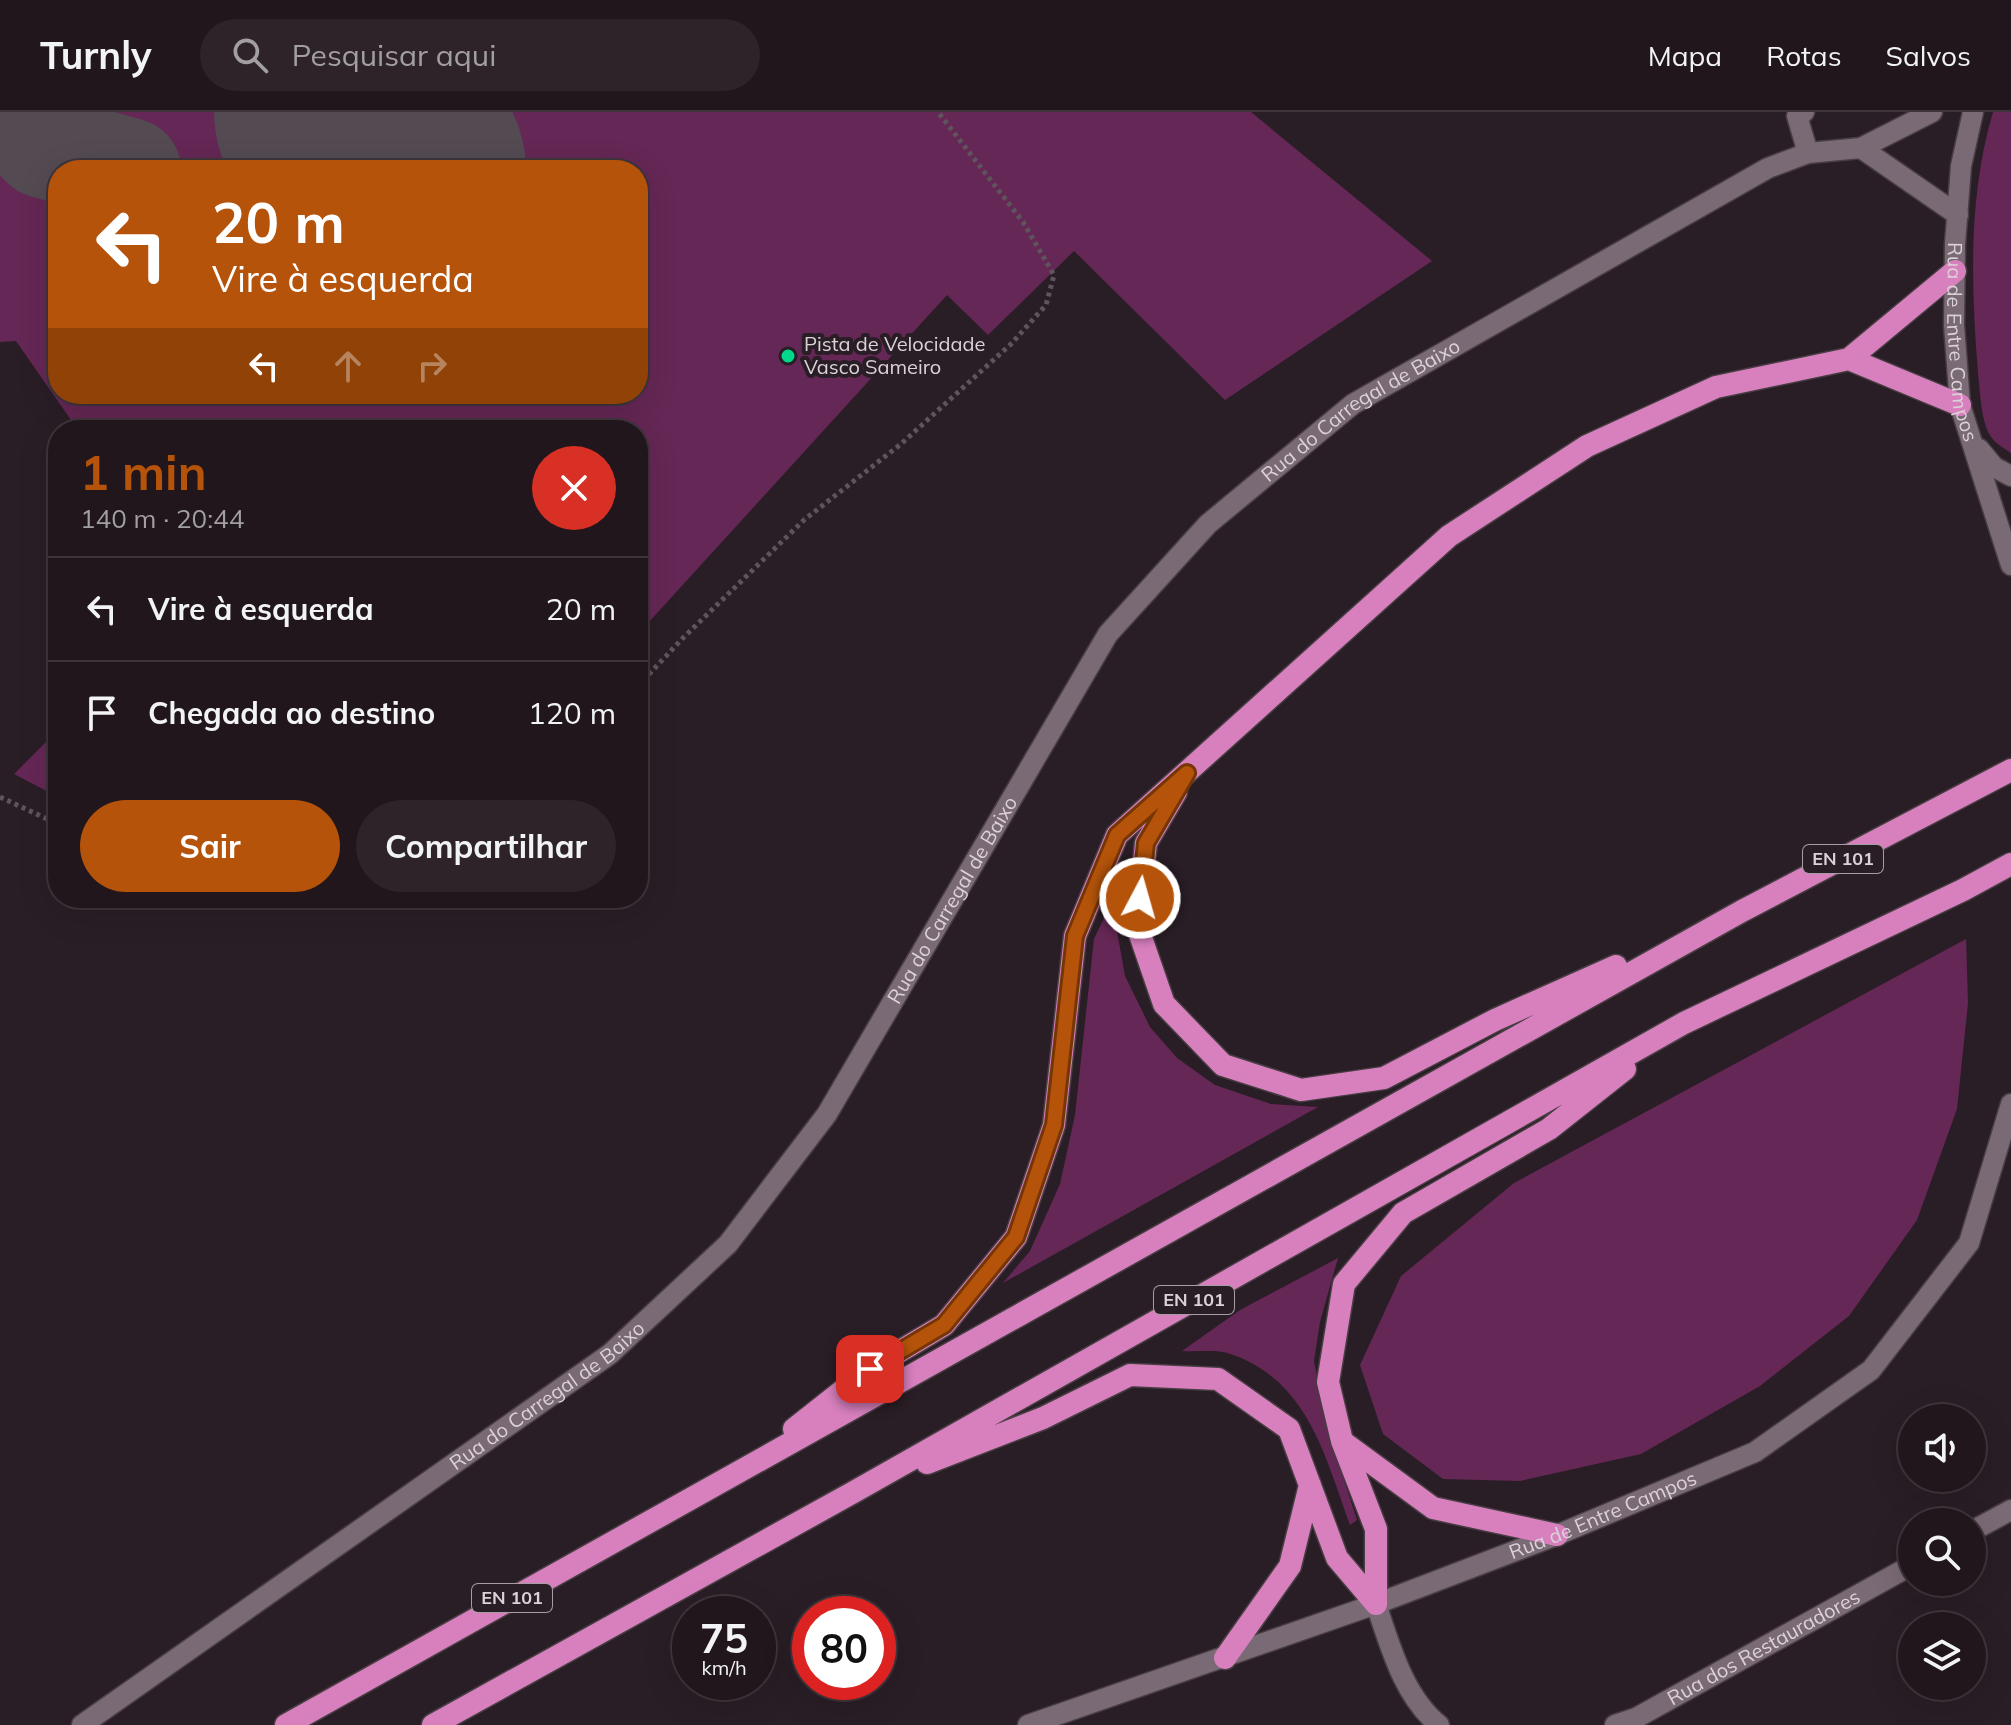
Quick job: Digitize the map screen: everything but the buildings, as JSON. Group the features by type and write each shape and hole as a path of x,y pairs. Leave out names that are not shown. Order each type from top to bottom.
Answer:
{"highway":[{"path":"739,1472 870,1369 944,1325 1016,1237 1054,1125 1075,936 1117,835 1449,536 1587,446 1716,387 1849,359 1955,271"},
{"path":"1849,359 1960,405"},
{"name":"EN 101","path":"286,1725 1742,911 2011,770"},
{"path":"1187,773 1146,843 1137,926 1164,1004 1223,1065 1301,1090 1384,1078 1495,1020 1742,911"},
{"name":"EN 101","path":"433,1725 852,1493 1684,1023 2011,864"},
{"path":"1376,1604 1376,1529 1342,1441 1328,1382 1344,1284 1403,1213 1549,1129 1684,1023"},
{"path":"852,1493 1043,1418 1130,1375 1218,1379 1289,1429 1337,1558 1376,1604"},
{"path":"1342,1441 1433,1508 1557,1535"},
{"path":"1225,1658 1290,1566 1310,1485"}],"street":[{"path":"1804,112 1797,116 1808,153"},
{"path":"1932,112 1861,148 1958,215"},
{"name":"Rua de Entre Campos","path":"1973,112 1961,166 1955,271 1954,325 1960,405 2011,565"},
{"name":"Rua do Carregal de Baixo","path":"82,1725 610,1354 728,1244 827,1114 1108,634 1208,524 1353,404 1768,168 1808,153 1861,148"},
{"path":"1971,439 1994,467 2011,476"},
{"name":"Rua de Entre Campos","path":"1028,1725 1376,1604 1557,1535 1755,1452 1871,1370 1969,1243 2011,1104"},
{"path":"1986,1523 2011,1510"},
{"name":"Rua dos Restauradores","path":"1615,1725 1636,1718 1898,1573"},
{"path":"1376,1604 1394,1658 1425,1713 1439,1725"}],"path":[{"path":"648,675 804,520 901,444 1011,344 1046,305 1054,275 1023,222 938,112"},
{"path":"0,797 48,819"}],"shaded area":[{"path":"42,112 250,112 258,134 254,147 244,160 169,160 76,135 55,125"},
{"path":"436,112 1251,112 1432,261 1225,400 1074,251 988,335 947,295 648,623 648,420 71,420 60,404 648,404 648,160 480,160"},
{"path":"1993,112 2011,112 2011,453 1994,440 1985,425 1976,340 1973,274 1975,209"},
{"path":"0,137 32,168 48,172 48,387 16,341 0,342"},
{"path":"48,740 48,792 14,774"},
{"path":"1115,895 1117,931 1125,976 1150,1027 1177,1058 1215,1085 1271,1104 1318,1107 1003,1283 1030,1251 1060,1184 1075,1115 1094,939"},
{"path":"1966,939 1968,1003 1957,1109 1917,1220 1849,1316 1760,1386 1641,1454 1520,1481 1443,1479 1383,1434 1360,1365 1401,1276 1514,1183"},
{"path":"1338,1258 1320,1322 1314,1361 1327,1428 1357,1520 1350,1525 1322,1448 1296,1402 1279,1382 1257,1366 1225,1352 1182,1351 1240,1310"}],"taxiway":[{"path":"10,112 44,146 94,160"}],"runway":[{"path":"344,112 387,160"}],"place":[{"name":"Pista de Velocidade Vasco Sameiro","path":"788,356"}],"route":[{"path":"870,1369 944,1325 1016,1237 1054,1125 1075,936 1117,835 1187,773 1146,843 1140,898"}]}
